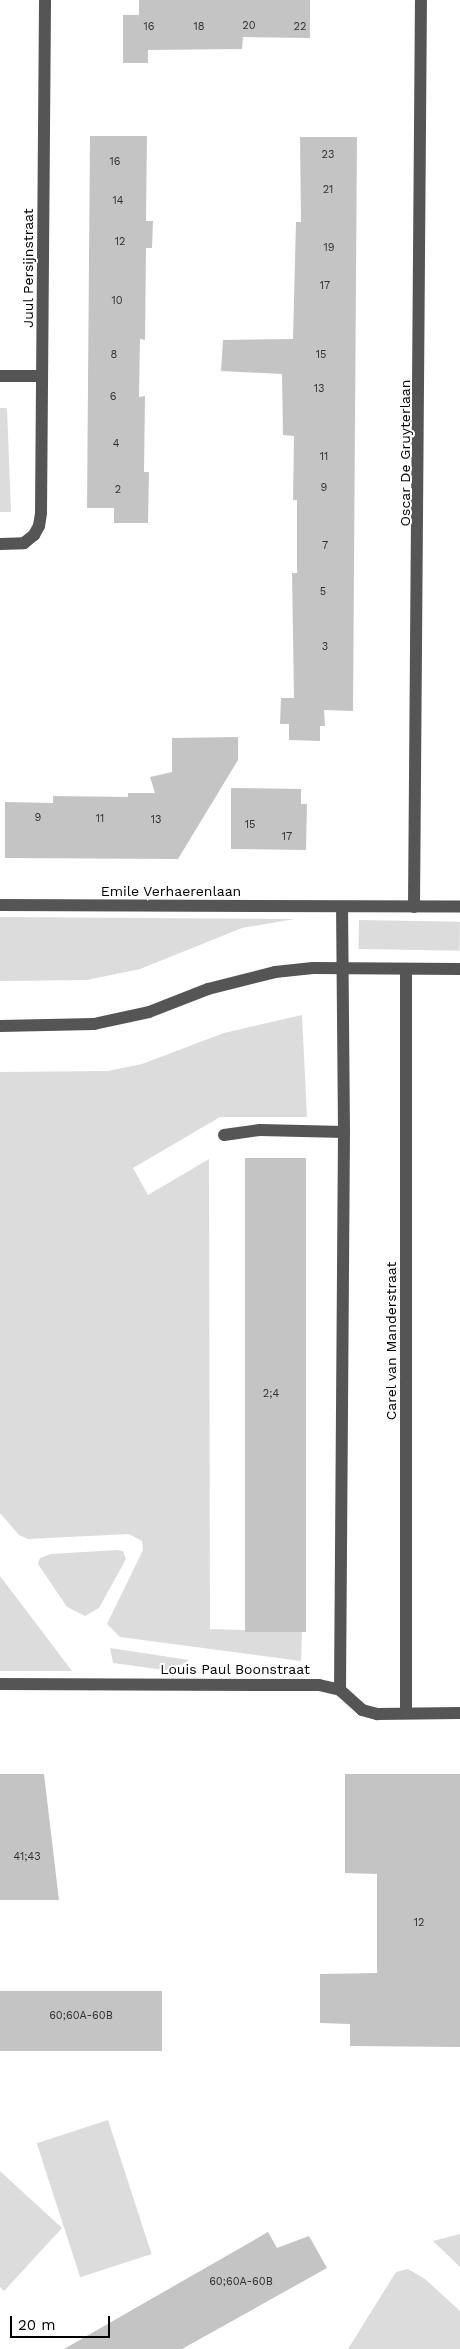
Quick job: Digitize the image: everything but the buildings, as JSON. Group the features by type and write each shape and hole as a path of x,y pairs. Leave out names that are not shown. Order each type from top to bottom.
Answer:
{"street":[{"name":"Juul Persijnstraat","path":"0,544 24,543 34,535 39,526 41,513 46,0"},
{"name":"Oscar De Gruyterlaan","path":"414,907 422,0"},
{"path":"0,376 42,376"},
{"name":"Emile Verhaerenlaan","path":"0,905 460,907"},
{"path":"342,907 344,1132 340,1690 362,1710 378,1714 460,1713"},
{"path":"0,1026 94,1024 149,1012 208,989 255,976 314,968 460,969"},
{"name":"Carel van Manderstraat","path":"406,969 406,1713"},
{"path":"224,1135 260,1130 344,1132"},
{"name":"Louis Paul Boonstraat","path":"0,1684 319,1685 340,1690"}],"shaded area":[{"path":"0,408 7,408 11,512 0,512"},
{"path":"0,917 295,919 242,928 140,969 87,980 0,981"},
{"path":"359,920 460,922 459,951 358,949"},
{"path":"302,1015 307,1117 220,1117 133,1168 148,1195 209,1159 210,1629 302,1632 301,1661 120,1637 107,1624 143,1550 142,1541 129,1534 28,1539 19,1535 0,1513 0,1072 108,1071 142,1064 224,1033"},
{"path":"123,1551 126,1559 99,1608 85,1616 67,1607 38,1564 40,1558 51,1554"},
{"path":"0,1576 72,1671 0,1671"},
{"path":"110,1648 189,1660 171,1671 113,1663"},
{"path":"108,2120 152,2254 80,2277 37,2143"},
{"path":"0,2171 62,2228 4,2291 0,2287"},
{"path":"460,2234 460,2267 433,2241"},
{"path":"408,2269 425,2279 460,2311 460,2349 348,2349 396,2272"}]}
